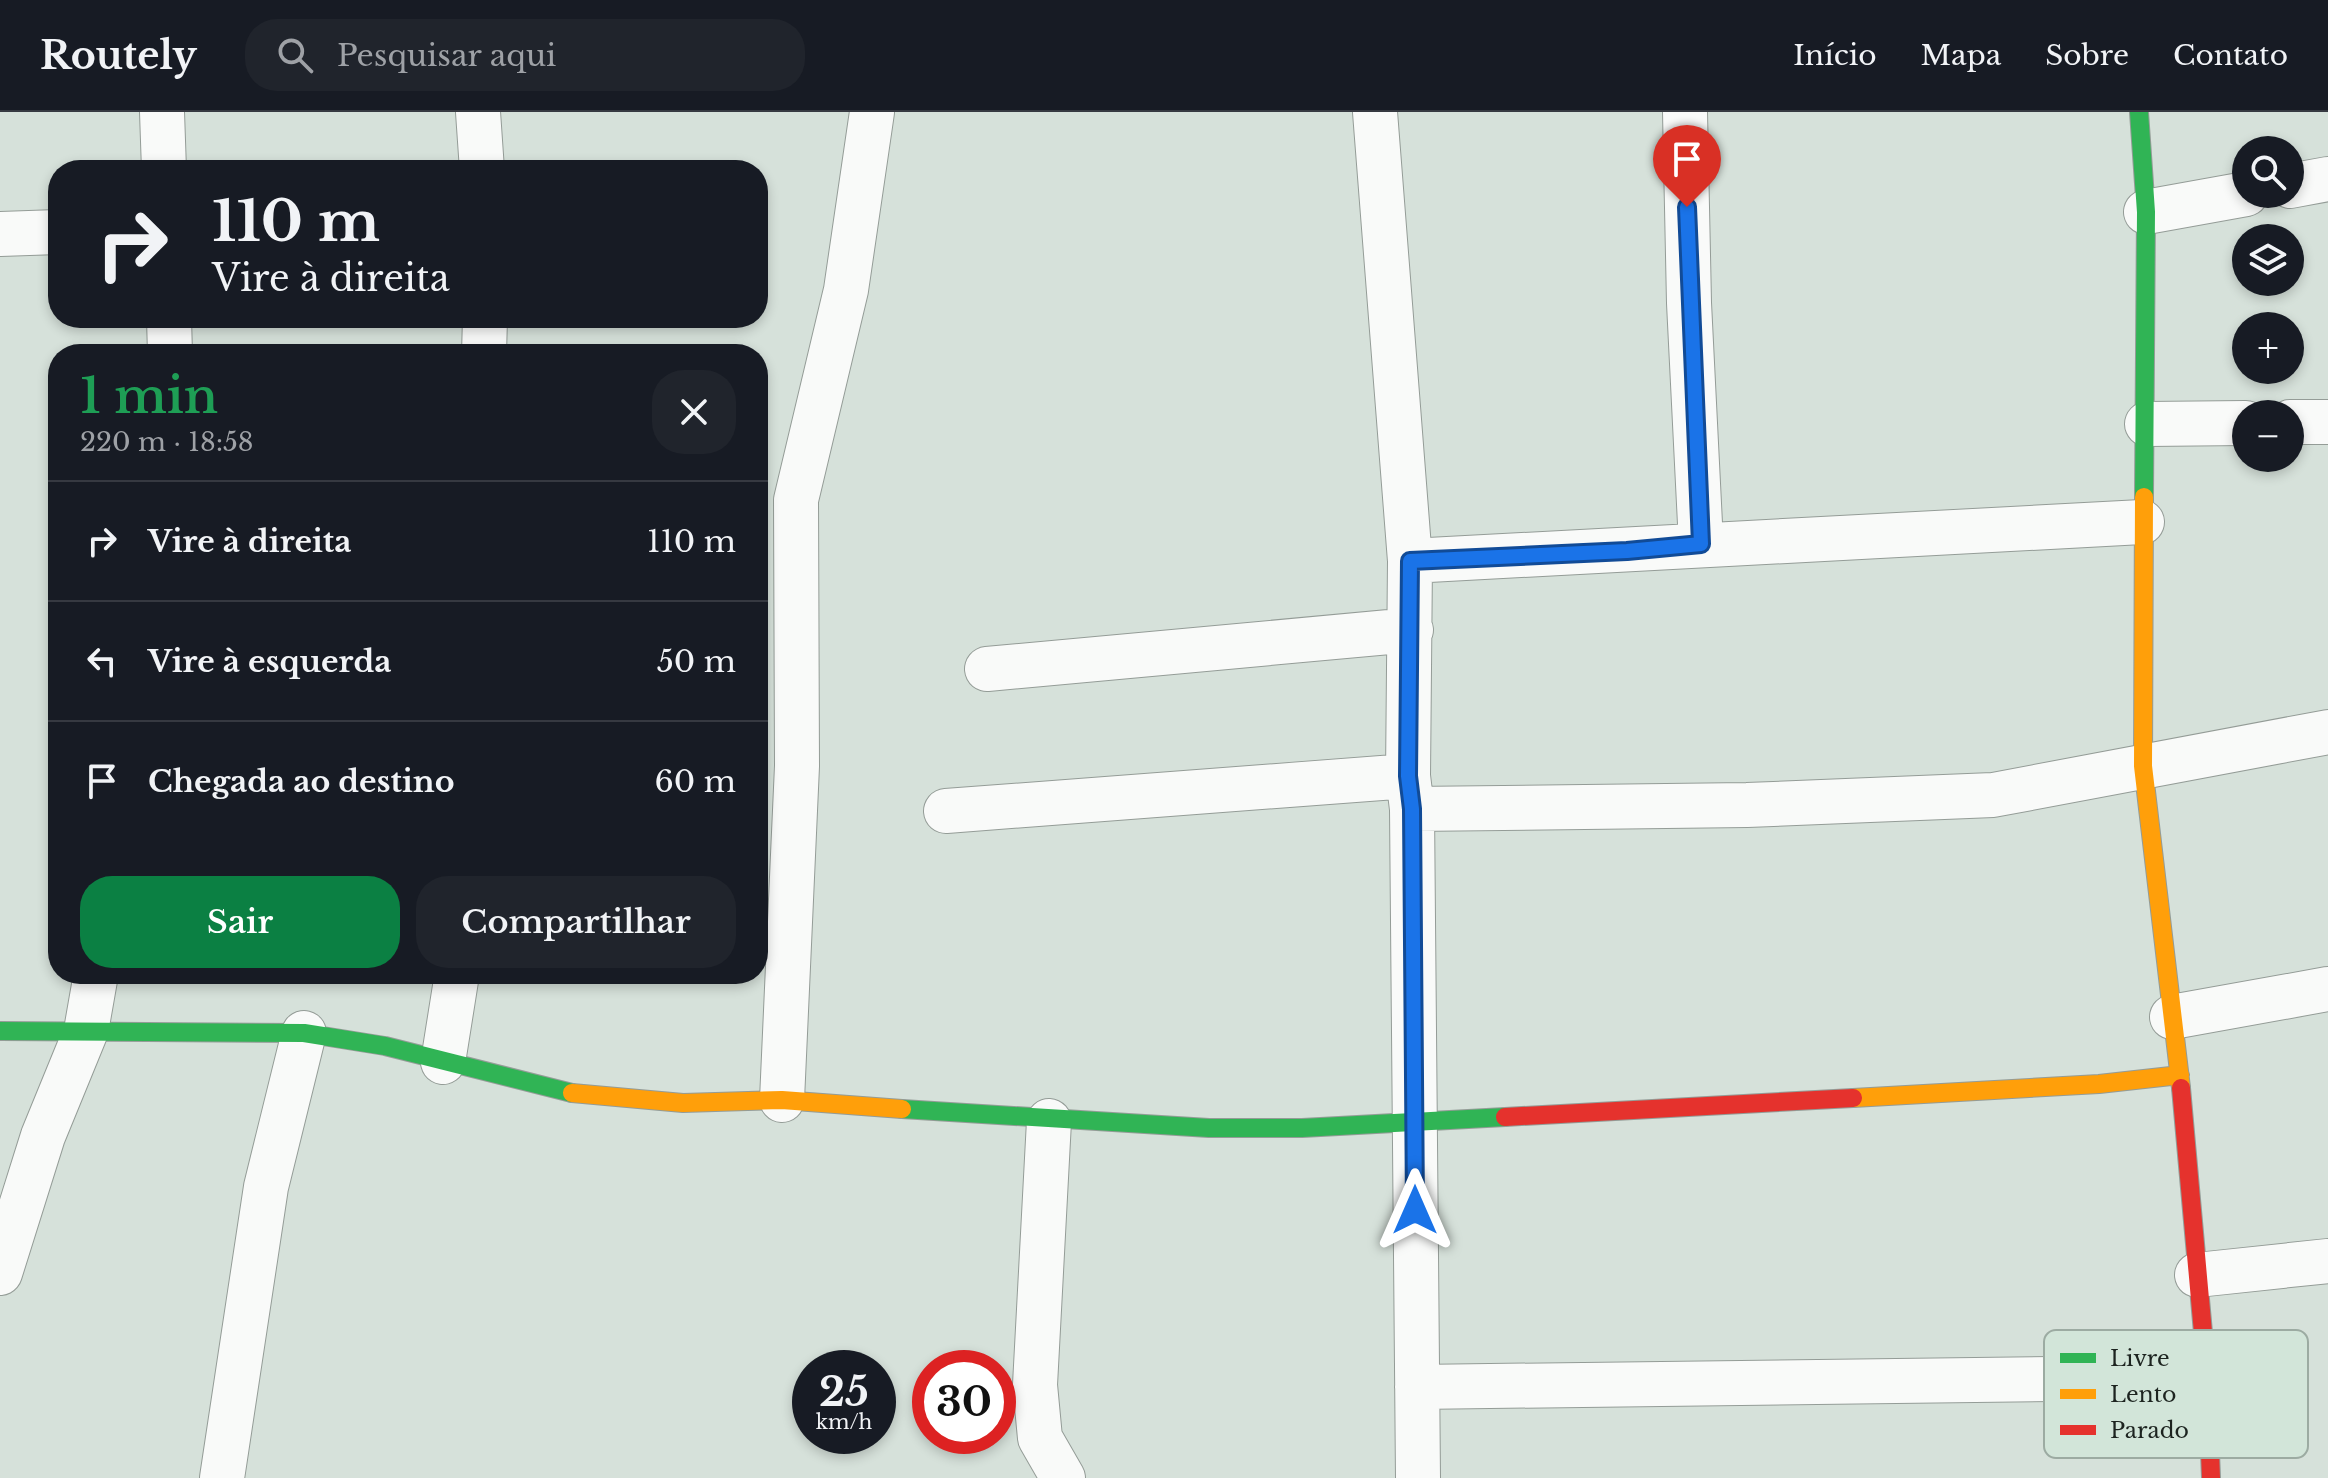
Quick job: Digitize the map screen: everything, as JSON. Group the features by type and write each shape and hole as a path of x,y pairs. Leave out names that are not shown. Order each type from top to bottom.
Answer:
{"street":[{"path":"162,112 164,160"},
{"path":"478,112 481,160"},
{"path":"782,1100 797,766 796,500 846,290 872,112"},
{"path":"1375,112 1410,561 1418,1478"},
{"path":"1685,112 1689,303 1701,544"},
{"path":"2139,112 2146,212 2143,766 2180,1075 2202,1330"},
{"path":"2304,183 2328,179"},
{"path":"2146,212 2232,197"},
{"path":"0,234 48,232"},
{"path":"2304,422 2328,422"},
{"path":"2147,424 2232,423"},
{"path":"1410,561 2142,522"},
{"path":"987,669 1411,630"},
{"path":"946,811 1410,792 1747,805 1993,795 2328,732"},
{"path":"0,1273 43,1136 86,1031 94,984"},
{"path":"443,1062 455,984"},
{"path":"2172,1017 2328,989"},
{"path":"0,1031 304,1033 385,1046 583,1096 683,1103 782,1100 1049,1121 1209,1128 1302,1128 2099,1084 2180,1075"},
{"path":"222,1478 266,1187 304,1033"},
{"path":"1049,1121 1035,1385 1040,1438 1063,1478"},
{"path":"2197,1275 2328,1261"},
{"path":"1417,1387 2044,1379"},
{"path":"2210,1458 2211,1478"}],"traffic: fast":[{"path":"2139,112 2146,212 2144,497"},
{"path":"0,1031 304,1033 385,1046 572,1093"},
{"path":"902,1109 1209,1128 1302,1128 1505,1117"}],"traffic: slow":[{"path":"2144,497 2143,766 2181,1088"},
{"path":"1853,1098 2099,1084 2180,1075"},
{"path":"572,1093 683,1103 782,1100 902,1109"}],"traffic: jam":[{"path":"2181,1088 2203,1330"},
{"path":"1505,1117 1853,1098"},
{"path":"2210,1458 2211,1478"}],"route":[{"path":"1415,1210 1412,809 1408,776 1410,561 1627,551 1701,544 1687,207"}]}
